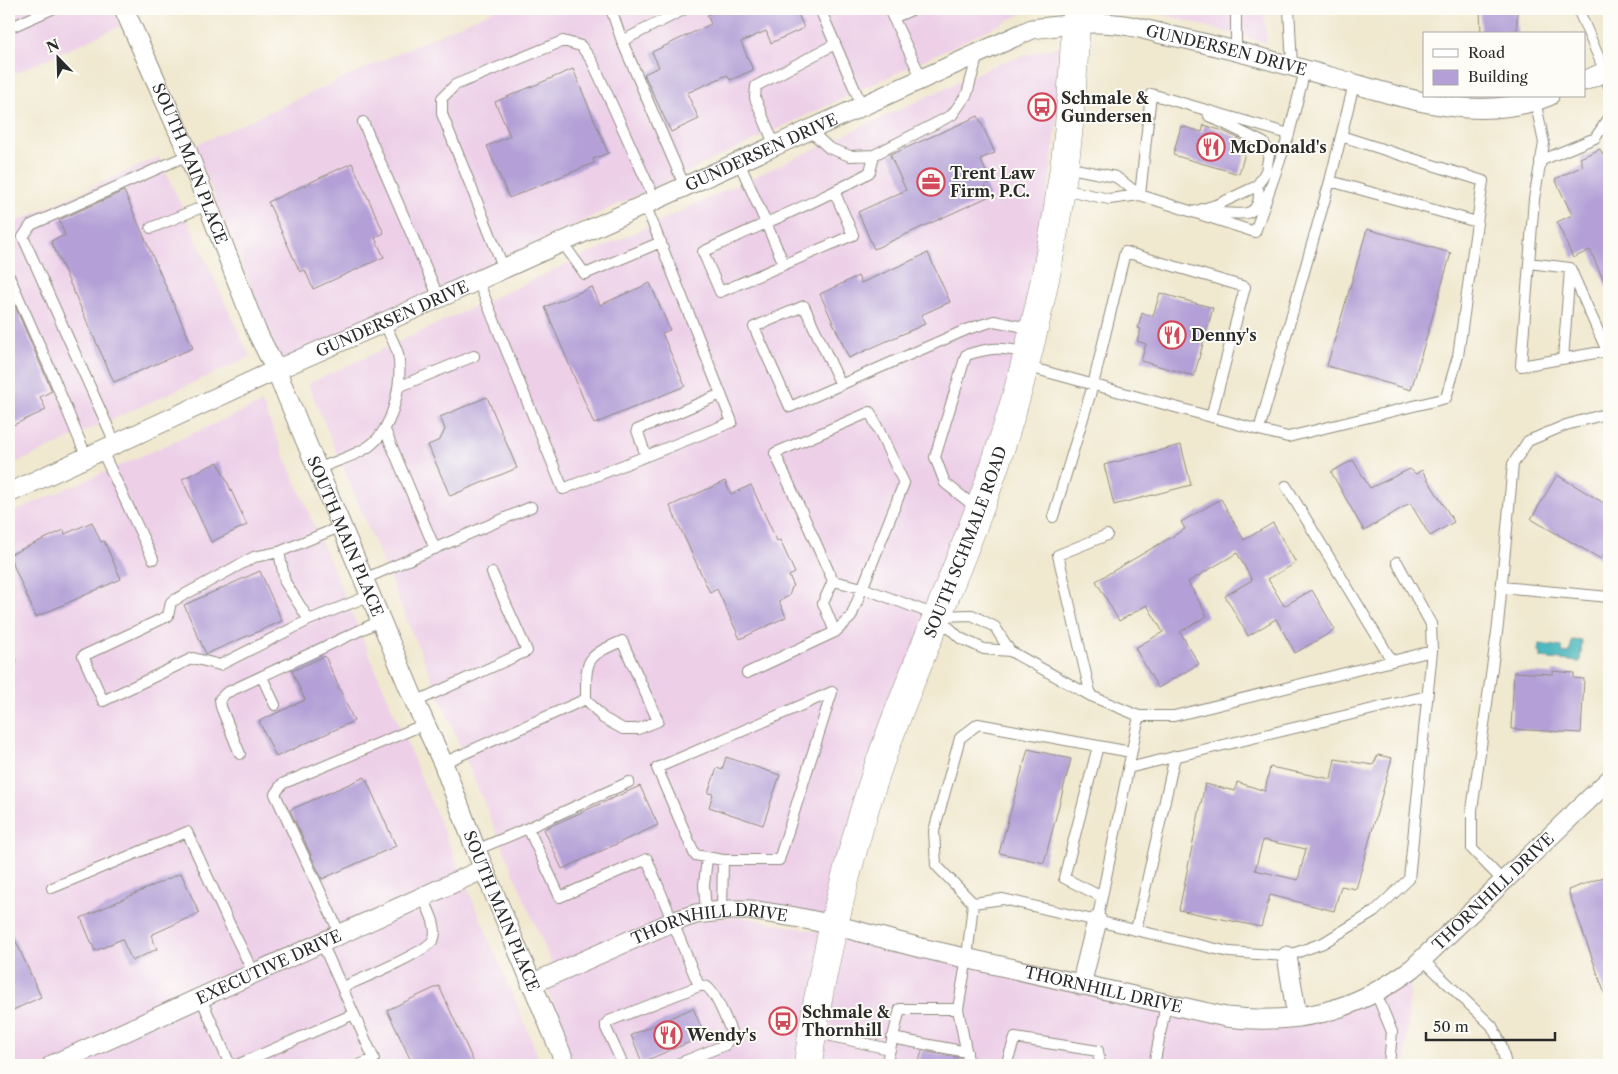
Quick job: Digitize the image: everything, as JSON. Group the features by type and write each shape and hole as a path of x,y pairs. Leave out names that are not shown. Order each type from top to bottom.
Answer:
{"main road":[{"name":"SOUTH SCHMALE ROAD","path":"808,1065 834,925 872,784 979,510 995,466 1030,350 1063,178 1070,116 1076,16"}],"street":[{"name":"SOUTH MAIN PLACE","path":"124,9 188,154 256,330 276,370 415,702 443,763 476,850 566,1065"},
{"name":"GUNDERSEN DRIVE","path":"9,493 276,370 478,281 1032,29 1076,16 1236,50 1436,106 1489,109 1518,105 1542,98"},
{"path":"1586,81 1608,76"},
{"name":"THORNHILL DRIVE","path":"531,984 672,922 714,911 750,910 834,925 967,958 1226,1017 1280,1020 1332,1011 1354,1004 1376,993 1395,982 1423,960 1609,780"},
{"name":"EXECUTIVE DRIVE","path":"52,1065 484,869"},
{"path":"1081,984 1097,920"},
{"path":"1287,956 1297,1017"}],"lane":[{"path":"9,28 52,9"},
{"path":"611,9 622,41 685,187"},
{"path":"622,41 685,9"},
{"path":"820,9 862,106"},
{"path":"914,9 891,13 922,80"},
{"path":"1236,9 1236,50"},
{"path":"1063,178 1116,177 1140,195 1255,232 1289,134 1299,68 1290,9"},
{"path":"1578,9 1608,76"},
{"path":"478,281 563,489 732,422 660,242 650,202 592,61 581,46 563,41 455,85 442,98 442,114 504,269"},
{"path":"775,146 755,98 756,86 835,44"},
{"path":"809,130 829,148 850,156 874,155 952,115 967,94 978,54"},
{"path":"1259,430 1330,182 1354,84"},
{"path":"1140,195 1151,94 1289,134"},
{"path":"1542,98 1544,143 1534,199 1521,366 1607,351 1570,268"},
{"path":"1185,105 1264,143 1269,154 1266,171 1257,186 1219,204 1192,212"},
{"path":"1540,162 1594,138 1609,118"},
{"path":"362,122 439,298"},
{"path":"841,385 804,306 754,327 790,408 968,329 994,321 1030,350 1094,385 1288,437 1446,398 1458,356 1483,181 1341,136"},
{"path":"102,451 23,238 31,225 188,154"},
{"path":"835,193 853,235 720,292 703,252 765,222 835,193 870,172 874,155"},
{"path":"739,162 784,264"},
{"path":"1063,178 1109,199 1140,195"},
{"path":"1330,182 1477,222"},
{"path":"1192,212 1247,213 1256,206 1260,193 1257,186"},
{"path":"151,228 207,204"},
{"path":"562,242 585,274 660,242"},
{"path":"1053,517 1094,385 1125,252 1245,287 1211,417"},
{"path":"1529,263 1570,268"},
{"path":"1564,359 1570,268"},
{"path":"9,276 102,451 153,558"},
{"path":"318,468 373,444 385,430 393,409 398,387 398,353 384,322"},
{"path":"979,510 946,483 934,457 966,355 989,348 1030,350"},
{"path":"398,387 474,356"},
{"path":"646,456 637,430 721,394"},
{"path":"747,673 835,632 851,617 904,483 870,412 775,453 833,581 823,603 835,632"},
{"path":"1504,882 1472,849 1472,810 1487,708 1513,464 1528,441 1566,425 1609,414"},
{"path":"385,430 435,549"},
{"path":"1286,486 1392,661"},
{"path":"342,526 279,552 254,557 171,602 168,616 83,656 103,701 193,658 220,665 309,620 435,549 531,507"},
{"path":"1091,696 1058,554 1108,535"},
{"path":"279,552 285,582 309,620"},
{"path":"973,903 1003,900 1097,920 1229,952 1287,956 1323,943 1374,912 1409,878 1432,650 1431,624 1397,562"},
{"path":"415,702 527,650 492,573"},
{"path":"833,581 863,588 938,616 972,615 995,628 1010,651"},
{"path":"1501,587 1609,597"},
{"path":"938,616 960,638 984,649 1010,651 1091,696 1138,716 1174,716 1432,650"},
{"path":"240,754 221,707 220,699 226,693 382,620"},
{"path":"622,641 658,721 638,729 623,729 603,718 586,699 586,673 589,662 599,651 622,641"},
{"path":"262,676 275,705"},
{"path":"832,692 779,860 723,860 695,855 657,768 832,692"},
{"path":"1128,768 1427,696"},
{"path":"443,763 586,699"},
{"path":"1097,920 1138,716"},
{"path":"340,934 275,794 282,784 425,724"},
{"path":"973,903 936,865 934,831 960,738 978,724 1131,752"},
{"path":"1098,746 1064,878 1102,897"},
{"path":"1136,930 1175,756"},
{"path":"476,850 629,782"},
{"path":"528,828 560,898 647,858 699,986"},
{"path":"52,888 187,832 254,974"},
{"path":"707,858 704,885 714,911"},
{"path":"714,911 723,860"},
{"path":"343,988 430,945 434,938 435,930 423,897"},
{"path":"969,1065 958,1009 967,958 973,903"},
{"path":"322,943 374,1059 359,1065"},
{"path":"1423,960 1492,1026 1501,1044 1506,1065"},
{"path":"623,1065 606,1028 606,1024 609,1021 699,986 709,988 722,1010 732,1034 724,1045 675,1065"},
{"path":"1376,993 1392,1032 1389,1065"},
{"path":"201,998 230,1065"},
{"path":"1154,1065 1166,1004"},
{"path":"886,1065 900,1009 958,1009"},
{"path":"237,1065 354,1014"},
{"path":"813,1032 889,1049"},
{"path":"892,1038 967,1052"},
{"path":"1006,1065 1015,1038 1098,1051 1100,1065"}],"shaded area":[{"path":"9,9 113,9 120,26 9,76"},
{"path":"496,9 1032,9 282,363 194,146"},
{"path":"1143,9 1264,9 1267,43"},
{"path":"1067,44 1026,363 827,922 731,905 553,967 308,384 1002,62"},
{"path":"159,157 250,357 9,466 9,225"},
{"path":"262,403 542,1065 9,1065 9,514"},
{"path":"736,916 824,933 804,1065 574,1065 555,1017 546,983 681,924"},
{"path":"834,933 1294,1023 1411,975 1405,1065 817,1065"}],"water":[{"path":"1572,640 1582,641 1580,662 1541,658 1541,653 1538,652 1539,644 1562,647 1562,652 1570,653"}],"building":[{"path":"720,9 796,9 804,28 771,43 766,31 741,42 753,70 730,80 727,75 687,93 699,119 671,132 644,74 659,67 652,52 711,24 707,15"},
{"path":"1480,9 1517,9 1517,32 1481,32"},
{"path":"573,69 608,153 593,159 594,163 509,198 487,146 510,136 495,102"},
{"path":"978,116 995,153 980,159 991,182 985,185 990,196 874,249 858,212 906,190 890,155"},
{"name":"McDonald's","path":"1204,125 1223,131 1248,143 1239,174 1173,155 1181,126 1202,132"},
{"path":"1600,149 1604,157 1609,154 1609,292 1590,250 1573,258 1557,222 1572,215 1555,179 1583,166 1580,158"},
{"path":"352,163 384,233 375,238 384,257 313,289 305,270 300,272 268,202"},
{"path":"124,191 193,348 114,382 51,241 65,235 59,220"},
{"path":"1367,229 1451,253 1411,390 1327,366"},
{"path":"928,253 950,302 921,315 925,324 849,358 820,294 858,276 861,283"},
{"path":"650,283 670,330 662,333 685,386 594,424 545,307 592,287 600,305"},
{"path":"9,292 52,391 40,397 46,410 9,427"},
{"name":"Denny's","path":"1160,293 1213,308 1194,376 1141,361 1146,344 1137,341 1141,329 1138,328 1142,313 1153,316"},
{"path":"487,397 517,468 450,496 428,445 440,440 445,429 440,417"},
{"path":"1181,445 1191,485 1114,505 1104,465"},
{"path":"1353,460 1370,488 1410,469 1416,474 1422,470 1454,522 1430,536 1410,503 1364,531 1331,472"},
{"path":"218,462 247,525 211,542 182,479"},
{"path":"1557,475 1609,506 1609,545 1601,559 1531,519"},
{"path":"725,481 731,494 751,485 777,541 780,540 795,573 789,576 793,584 789,596 779,601 786,617 740,639 717,589 710,593 670,506"},
{"path":"1221,499 1244,540 1273,523 1296,563 1268,579 1284,606 1312,590 1335,630 1295,653 1276,619 1248,636 1225,596 1252,580 1237,553 1188,582 1207,616 1180,632 1199,664 1158,688 1135,648 1163,632 1147,605 1119,621 1096,581 1185,529 1181,522"},
{"path":"92,522 101,542 104,541 121,579 36,617 9,555 64,530 65,534"},
{"path":"260,571 282,621 206,654 184,605"},
{"path":"325,656 354,721 276,757 259,721 305,700 292,671"},
{"path":"1553,671 1574,673 1574,678 1584,679 1581,733 1511,729 1514,672 1553,674"},
{"path":"1028,749 1071,759 1044,863 999,853"},
{"path":"1378,755 1392,758 1356,889 1341,886 1334,911 1270,895 1261,927 1179,910 1205,784 1235,791 1237,782 1265,791 1270,767 1331,779 1335,759 1373,765","holes":["1263,840 1306,849 1298,880 1255,870"]},
{"path":"726,757 780,775 763,825 709,807 713,794 708,793 717,768 722,770"},
{"path":"365,777 396,846 322,879 290,810"},
{"path":"640,786 658,825 562,869 544,829"},
{"path":"181,873 199,913 151,935 157,949 132,961 122,939 95,951 81,918"},
{"path":"1609,875 1609,1000 1607,1000 1568,890"},
{"path":"9,926 41,997 9,1012"},
{"path":"439,986 475,1065 413,1065 387,1010"},
{"name":"Wendy's","path":"693,1008 705,1036 642,1062 631,1035"},
{"path":"922,1051 961,1058 962,1065 918,1065"}],"place":[{"name":"Schmale & Gundersen","path":"1042,107"},
{"name":"McDonald's","path":"1211,147"},
{"name":"Trent Law Firm, P.C.","path":"931,182"},
{"name":"Denny's","path":"1172,335"},
{"name":"Schmale & Thornhill","path":"783,1021"},
{"name":"Wendy's","path":"668,1035"}]}
